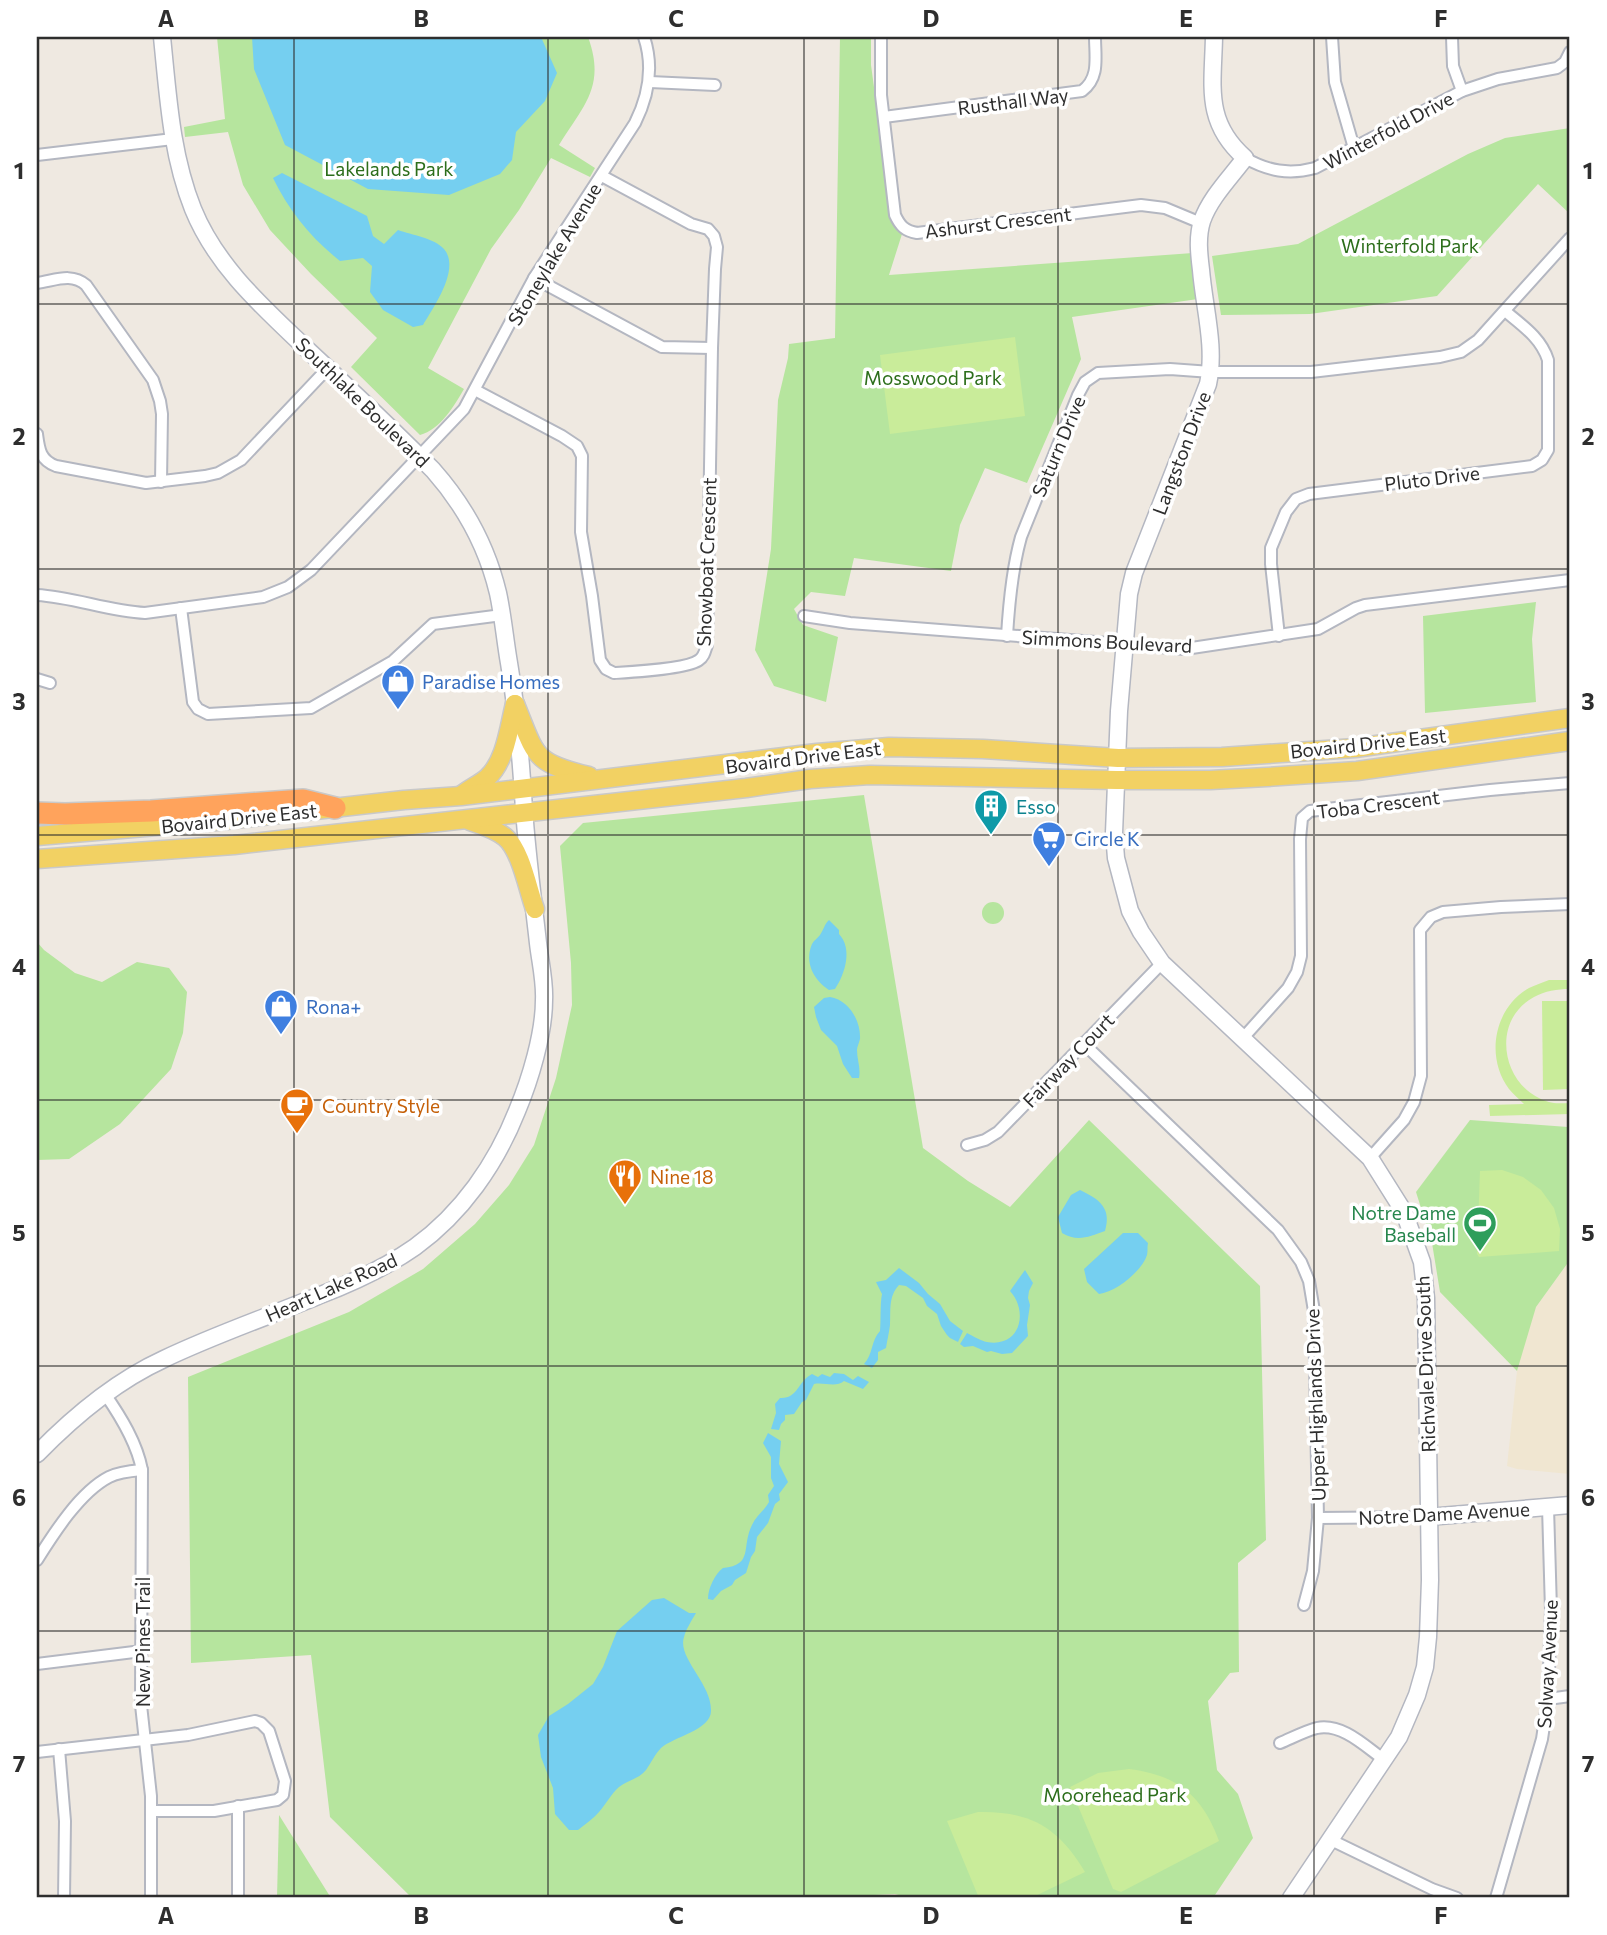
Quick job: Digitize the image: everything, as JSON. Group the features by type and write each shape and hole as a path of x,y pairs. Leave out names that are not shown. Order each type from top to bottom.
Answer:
{"highway":[{"path":"37,813 151,811 303,800 335,808"}],"main road":[{"path":"515,704 534,750 541,759 560,769 603,779"},
{"path":"461,796 486,779 496,767 515,704"},
{"name":"Bovaird Drive East","path":"37,836 461,796 817,753 889,747 983,749 1118,758 1222,757 1355,748 1570,718"},
{"name":"Bovaird Drive East","path":"37,859 234,845 810,779 849,776 953,776 1210,780 1357,771 1570,741"},
{"path":"467,820 494,830 514,848 535,909"}],"street":[{"name":"Southlake Boulevard","path":"162,37 173,139 181,174 201,226 222,260 252,296 420,456 452,492 472,526 494,579 502,615 515,704 523,788"},
{"name":"Stoneylake Avenue","path":"37,595 57,596 136,612 181,608 263,597 288,587 312,570 455,419 475,390 534,278 635,123 650,82 649,58 644,37"},
{"name":"Ashurst Crescent","path":"881,37 881,95 895,215 909,231 917,233 1141,205 1165,208 1202,223"},
{"name":"Rusthall Way","path":"884,117 1082,92 1089,86 1095,71 1095,37"},
{"path":"1214,37 1213,102 1216,116 1228,141 1245,159"},
{"path":"1332,37 1335,82 1354,148"},
{"path":"1452,37 1453,66 1462,91"},
{"name":"Winterfold Drive","path":"1245,159 1266,168 1294,172 1315,168 1462,91 1498,79 1557,68 1565,62 1570,52"},
{"path":"650,82 715,85"},
{"path":"37,155 173,139"},
{"name":"Langston Drive","path":"1117,780 1129,594 1134,573 1209,384 1211,372 1198,247 1202,223 1216,196 1245,159"},
{"name":"Showboat Crescent","path":"475,390 562,436 580,450 581,532 598,650 606,669 614,673 682,666 699,660 707,645 712,348 717,247 714,236 708,229 691,224 601,176"},
{"path":"1211,372 1311,372 1440,357 1461,352 1478,340 1570,238"},
{"path":"37,283 62,278 81,280 147,369 157,390 162,414 161,482"},
{"path":"534,278 662,347 712,348"},
{"name":"Pluto Drive","path":"1279,636 1271,548 1286,512 1296,499 1309,494 1532,466 1542,460 1548,450 1548,360 1538,339 1505,311"},
{"path":"37,434 38,449 48,463 135,482 205,477 241,460 328,368"},
{"name":"Saturn Drive","path":"1007,636 1010,586 1021,537 1085,382 1098,373 1170,369 1211,372"},
{"name":"Simmons Boulevard","path":"804,616 850,623 1185,649 1318,629 1365,605 1570,580"},
{"path":"181,608 193,702 198,709 208,714 310,708 393,661 433,624 502,615"},
{"path":"37,679 50,683"},
{"name":"Richvale Drive South","path":"1117,780 1114,833 1116,858 1130,911 1141,932 1161,963 1370,1158 1404,1212 1422,1262 1426,1298 1430,1580 1429,1637 1425,1667 1417,1695 1399,1737 1291,1898"},
{"name":"Toba Crescent","path":"1243,1038 1287,988 1297,972 1301,956 1300,839 1302,818 1310,811 1570,783"},
{"name":"Heart Lake Road","path":"37,1454 72,1420 105,1394 163,1359 344,1286 391,1263 424,1240 463,1202 488,1169 506,1140 526,1090 536,1052 544,1000 523,788"},
{"path":"1370,1158 1404,1120 1414,1102 1421,1076 1420,930 1424,923 1443,912 1501,906 1570,904"},
{"name":"Fairway Court","path":"967,1145 985,1140 998,1132 1161,963"},
{"name":"Upper Highlands Drive","path":"1083,1043 1278,1230 1301,1262 1309,1281 1314,1311 1318,1518 1313,1571 1304,1605"},
{"name":"New Pines Trail","path":"105,1394 136,1448 142,1470 141,1705 151,1796 151,1898"},
{"path":"37,1560 76,1506 93,1489 115,1474 142,1470"},
{"name":"Notre Dame Avenue","path":"1318,1518 1428,1517 1570,1505"},
{"name":"Solway Avenue","path":"1496,1898 1542,1740 1548,1699 1551,1621 1548,1507"},
{"path":"37,1664 142,1651"},
{"path":"1548,1699 1570,1696"},
{"path":"37,1752 188,1735 255,1721 270,1731 285,1781 283,1794 277,1800 214,1811 151,1811"},
{"path":"1280,1743 1318,1728 1331,1728 1348,1734 1383,1759"},
{"path":"59,1749 65,1821 64,1898"},
{"path":"238,1806 238,1898"},
{"path":"1331,1840 1432,1889 1457,1898"}],"shaded area":[{"path":"1567,1115 1570,1115 1570,1474 1507,1466 1517,1371 1532,1315 1567,1264"},
{"path":"896,1894 910,1898 810,1898 810,1897"}],"green space":[{"name":"Lakelands Park","path":"217,37 588,37 595,69 590,94 559,145 595,168 590,177 551,158 491,249 428,368 464,389 446,416 427,432 420,435 351,367 377,338 270,230 243,185 228,132 185,137 184,127 225,119"},
{"name":"Mosswood Park","path":"840,37 871,37 871,65 891,213 902,234 889,275 1193,253 1198,299 1072,317 1081,359 1027,483 985,468 960,525 951,571 854,558 845,596 811,592 794,609 803,625 838,637 826,702 774,686 755,650 771,549 778,400 789,344 835,338"},
{"name":"Winterfold Park","path":"1570,128 1570,214 1538,184 1437,296 1310,314 1221,315 1212,256 1298,244 1468,154 1505,138"},
{"path":"1015,337 1025,416 890,434 880,355"},
{"path":"1536,602 1532,639 1536,702 1425,713 1423,616"},
{"name":"Moorehead Park","path":"864,795 923,1148 1010,1207 1089,1120 1260,1286 1266,1540 1238,1563 1239,1672 1230,1673 1208,1701 1217,1770 1238,1794 1253,1838 1213,1898 910,1898 895,1894 810,1898 412,1898 330,1817 311,1655 191,1663 188,1377 349,1312 423,1269 475,1224 509,1185 534,1145 556,1078 572,1005 571,963 560,846 583,823"},
{"path":"993,902 1001,905 1004,913 1001,921 993,924 985,921 982,913 985,905"},
{"path":"37,942 75,973 102,982 137,962 169,968 187,992 183,1033 171,1069 120,1124 69,1159 37,1160"},
{"path":"1549,980 1570,980 1570,989 1542,993 1520,1008 1511,1022 1507,1037 1507,1054 1520,1083 1533,1095 1549,1102 1570,1103 1570,1114 1490,1116 1489,1105 1524,1104 1509,1089 1497,1063 1497,1034 1501,1020 1517,997 1529,988"},
{"path":"1542,1001 1570,1001 1570,1089 1543,1090"},
{"path":"1470,1120 1568,1127 1567,1264 1536,1307 1517,1371 1440,1292 1432,1243 1416,1192"},
{"path":"1502,1170 1523,1177 1541,1190 1554,1208 1560,1229 1559,1251 1479,1257 1480,1171"},
{"name":"Moorehead Park","path":"1129,1769 1161,1776 1186,1790 1205,1811 1219,1841 1121,1892 1113,1889 1070,1787 1098,1773"},
{"path":"978,1812 1013,1815 1041,1825 1064,1844 1085,1872 1031,1898 979,1898 947,1821"},
{"path":"279,1815 331,1898 277,1898"}],"water":[{"path":"252,37 541,37 557,73 545,101 516,132 512,160 500,174 449,195 368,189 285,145 254,69"},
{"path":"282,173 367,216 373,236 384,244 398,230 429,239 444,249 449,267 444,288 423,325 413,327 383,310 370,292 372,266 363,258 340,261 310,233 286,202 273,178"},
{"path":"829,920 839,930 847,954 839,983 835,989 829,990 815,976 809,958 812,944"},
{"path":"830,997 843,1002 856,1019 860,1032 857,1050 859,1078 852,1078 843,1064 837,1046 821,1030 816,1017 814,1007 824,998"},
{"path":"1080,1190 1102,1205 1107,1223 1105,1231 1078,1238 1062,1233 1058,1217 1071,1195"},
{"path":"1123,1233 1138,1233 1148,1243 1147,1255 1140,1268 1128,1280 1099,1294 1087,1282 1084,1269"},
{"path":"899,1268 919,1283 940,1304 950,1321 963,1331 958,1342 950,1338 941,1326 937,1314 927,1306 923,1298 906,1286 899,1285 892,1299 886,1348 878,1352 878,1360 872,1368 864,1364 880,1331 882,1294 876,1282 886,1280"},
{"path":"1025,1270 1033,1283 1028,1298 1028,1336 1012,1353 987,1352 960,1344 967,1333 985,1341 998,1342 1007,1340 1014,1334 1020,1318 1016,1299 1010,1291"},
{"path":"834,1373 844,1374 853,1380 858,1376 869,1382 863,1389 844,1381 837,1384 814,1384 806,1400 794,1414 785,1415 779,1430 771,1429 776,1413 775,1404 780,1398 791,1396 812,1374 830,1377"},
{"path":"768,1433 781,1441 779,1464 788,1482 779,1494 780,1500 775,1504 768,1523 757,1537 755,1551 746,1573 713,1600 708,1599 711,1586 720,1571 743,1559 752,1525 769,1502 768,1495 774,1486 771,1478 771,1457 763,1443"},
{"path":"664,1598 689,1613 696,1613 686,1631 683,1645 685,1654 710,1701 709,1718 698,1728 661,1748 646,1770 619,1787 594,1817 578,1830 569,1830 555,1814 553,1788 541,1757 538,1735 549,1716 593,1684 617,1631 652,1600"}],"place":[{"name":"Paradise Homes","path":"398,711"},
{"name":"Esso","path":"991,836"},
{"name":"Circle K","path":"1049,868"},
{"name":"Rona+","path":"281,1036"},
{"name":"Country Style","path":"297,1135"},
{"name":"Nine 18","path":"625,1206"},
{"name":"Notre Dame Baseball","path":"1480,1253"}]}
